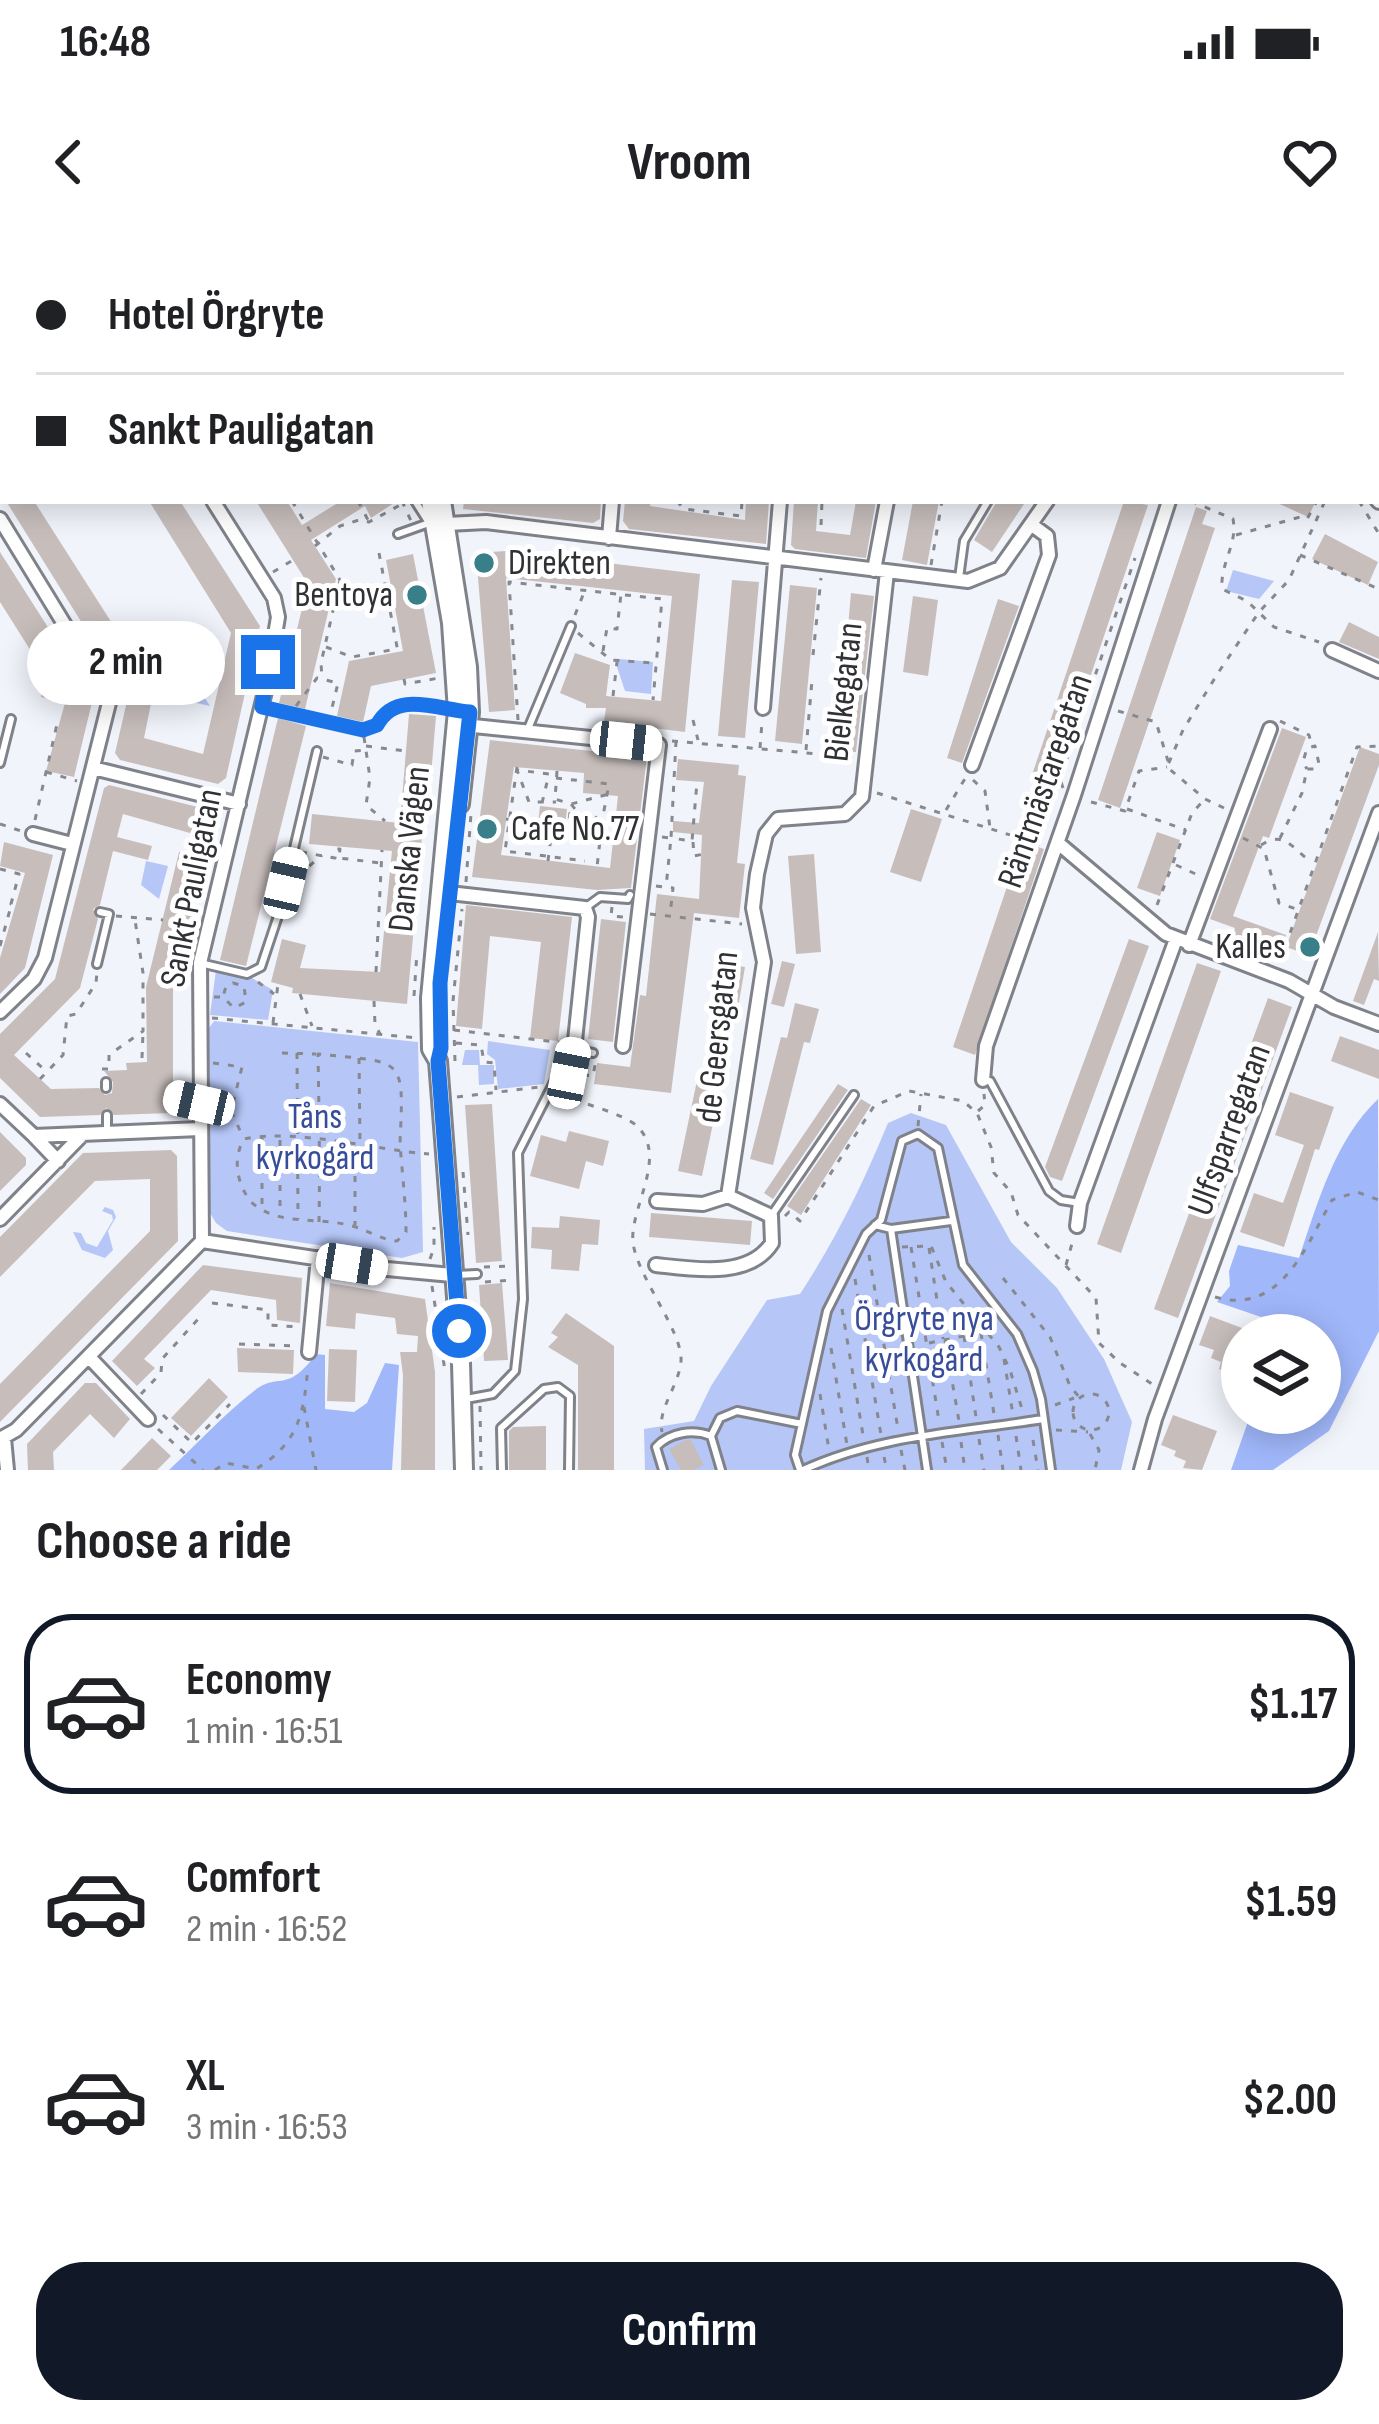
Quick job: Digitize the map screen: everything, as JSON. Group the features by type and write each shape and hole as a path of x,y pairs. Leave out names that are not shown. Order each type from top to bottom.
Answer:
{"street":[{"name":"Sankt Pauligatan","path":"202,1240 200,963 262,707 278,617 274,598 215,504"},
{"name":"Danska Vägen","path":"431,504 468,667 438,1036 446,1063 467,1274 472,1399 464,1470"},
{"name":"Danska Vägen","path":"437,524 441,504"},
{"path":"609,538 612,504"},
{"path":"763,708 780,504"},
{"name":"Bielkegatan","path":"778,819 845,814 863,793 887,504"},
{"path":"437,524 486,522 776,560 982,578 1000,568 1045,504"},
{"name":"Räntmästaregatan","path":"983,1080 986,1046 1167,504"},
{"path":"0,519 110,699 41,968 0,1012"},
{"path":"969,770 1049,554 1047,536 1032,525"},
{"path":"1331,648 1379,671"},
{"path":"463,718 527,731 659,745 662,781 634,938 622,1046"},
{"path":"1077,1226 1080,1203 1270,729"},
{"path":"93,768 239,804"},
{"name":"Ulfsparregatan","path":"1141,1470 1312,993 1374,840 1379,812"},
{"name":"de Geersgatan","path":"728,1196 764,962 753,908 760,854 766,834 778,819"},
{"path":"33,835 72,844"},
{"path":"1052,845 1182,942 1275,976 1379,1024"},
{"path":"451,893 585,908 588,916 574,1046 567,1075"},
{"path":"0,1104 58,1161"},
{"path":"34,1136 200,1129"},
{"path":"0,1219 83,1134"},
{"path":"656,1201 703,1204 728,1196 773,1221 772,1243 752,1262 732,1268 656,1265"},
{"path":"8,1470 2,1438 89,1357 202,1240 467,1274"},
{"path":"303,1349 312,1323 318,1258"},
{"path":"89,1357 148,1419"}],"lane":[{"path":"398,534 437,524 419,504"},
{"path":"960,576 964,542 986,504"},
{"path":"527,731 571,626"},
{"path":"262,707 363,730 377,725 396,704 463,718"},
{"path":"0,763 11,719"},
{"path":"200,963 256,973 261,967 316,753"},
{"path":"585,908 600,897 628,899 630,895"},
{"path":"59,902 74,906"},
{"path":"97,964 104,913"},
{"path":"574,1046 595,1053"},
{"path":"472,1399 505,1386 514,1371 523,1280 518,1153 555,1080 567,1075"},
{"path":"983,1080 990,1081 1049,1191 1061,1200 1080,1203"},
{"path":"773,1221 854,1095"},
{"path":"175,1098 199,1103"},
{"path":"107,1115 107,1133"},
{"path":"1042,1424 978,1426 882,1443 801,1470 795,1455 826,1317 866,1235 881,1220 902,1141 918,1134 938,1148 963,1265 1017,1334 1033,1371 1051,1470"},
{"path":"875,1225 891,1229 951,1221"},
{"path":"891,1229 927,1470"},
{"path":"502,1470 501,1428 544,1389 558,1387 570,1396 568,1470"},
{"path":"721,1470 711,1436 720,1418 737,1411 803,1424"},
{"path":"663,1470 656,1447 663,1440 697,1431 711,1436"}],"path":[{"path":"294,504 340,580 322,680"},
{"path":"360,504 369,522"},
{"path":"317,545 340,526 369,522 400,504"},
{"path":"404,504 415,529"},
{"path":"679,504 684,510 741,516 742,504"},
{"path":"699,511 700,504"},
{"path":"820,525 822,504"},
{"path":"942,504 931,567 960,576"},
{"path":"1197,504 1233,519 1234,536 1225,559 1222,589 1274,627 1331,648"},
{"path":"1234,536 1307,519 1315,504"},
{"path":"1168,765 1191,716 1258,612 1288,580 1324,504"},
{"path":"1361,504 1379,534"},
{"path":"325,646 352,657 398,650 380,553"},
{"path":"1300,555 1379,589"},
{"path":"1063,795 1060,779 1136,557"},
{"path":"261,578 293,560"},
{"path":"813,655 823,564"},
{"path":"585,589 571,626 617,660 656,663"},
{"path":"603,653 607,628 617,628 621,593"},
{"path":"613,696 617,660"},
{"path":"404,679 406,684 440,678 439,664"},
{"path":"292,712 316,678 338,683 329,722"},
{"path":"806,752 812,680 808,680"},
{"path":"1103,707 1156,722 1168,765 1205,799 1237,813"},
{"path":"760,748 763,708"},
{"path":"1270,729 1272,719 1309,735 1320,760 1315,769 1307,769"},
{"path":"0,824 33,835 58,720"},
{"path":"693,720 698,742"},
{"path":"363,730 370,778 366,805 385,821"},
{"path":"659,745 676,740 850,757"},
{"path":"666,887 676,740"},
{"path":"1280,838 1300,798 1307,769 1304,759 1312,745"},
{"path":"1275,976 1357,747 1379,746"},
{"path":"316,753 352,765 354,751 365,748 405,751"},
{"path":"1091,802 1119,811 1125,808 1138,771 1168,765"},
{"path":"517,769 549,774 542,803"},
{"path":"517,769 527,800 571,804 608,794"},
{"path":"517,769 506,851 585,861"},
{"path":"944,813 969,770 985,791 990,828"},
{"path":"557,771 557,801"},
{"path":"44,772 88,784"},
{"path":"556,778 609,784 597,867"},
{"path":"692,841 697,782"},
{"path":"863,793 887,793 1052,845"},
{"path":"1159,902 1192,813 1205,799"},
{"path":"446,1063 438,1036 451,893 473,800"},
{"path":"508,819 568,830 571,804"},
{"path":"571,804 579,814 591,813 602,823"},
{"path":"1125,808 1186,830"},
{"path":"415,824 431,822"},
{"path":"548,859 551,828"},
{"path":"1231,832 1261,846 1279,902 1297,909"},
{"path":"650,836 692,841 694,856 704,854"},
{"path":"1261,846 1280,838 1295,844 1313,863"},
{"path":"293,851 335,858 340,849 339,858 381,863"},
{"path":"376,972 382,851 392,851"},
{"path":"286,883 323,854"},
{"path":"1174,865 1212,881"},
{"path":"0,868 19,874 0,946"},
{"path":"644,884 673,887 670,916"},
{"path":"613,898 611,916 640,914 755,924"},
{"path":"104,913 163,920"},
{"path":"135,920 143,973 142,1058"},
{"path":"414,1007 418,943"},
{"path":"40,1079 63,1055 67,1016 76,1014 96,983 97,964"},
{"path":"256,980 275,994"},
{"path":"239,1008 248,998 247,989 229,984 224,1001 239,1008 246,1020"},
{"path":"274,1024 278,984"},
{"path":"300,994 313,1028"},
{"path":"374,1001 375,1024 383,1036"},
{"path":"199,1017 383,1036 574,1046"},
{"path":"102,1069 109,1069 109,1054 142,1031"},
{"path":"438,1036 482,1045 484,1062 494,1063 496,1091"},
{"path":"26,1053 47,1072"},
{"path":"210,1063 242,1067 231,1111 244,1139 237,1161 251,1202 280,1216 356,1226 387,1240 403,1237 402,1081 392,1067 359,1058 282,1053"},
{"path":"297,1053 298,1220"},
{"path":"593,1076 595,1053"},
{"path":"318,1054 319,1222"},
{"path":"356,1226 359,1058"},
{"path":"456,1087 457,1097 537,1087"},
{"path":"773,1221 789,1213 800,1221 874,1106 909,1091 964,1101 977,1113 991,1147 994,1173 1012,1192 1018,1215 1096,1298 1099,1343 1156,1386"},
{"path":"918,1134 921,1092"},
{"path":"565,1097 637,1126 648,1147 633,1248 646,1286 682,1356 660,1422 663,1440"},
{"path":"977,1113 985,1105"},
{"path":"262,1136 262,1210"},
{"path":"280,1136 280,1216"},
{"path":"244,1139 280,1136 431,1154"},
{"path":"463,1167 468,1236"},
{"path":"1202,1292 1237,1303 1275,1286 1298,1266 1332,1200 1357,1192 1379,1200"},
{"path":"1066,1267 1077,1226"},
{"path":"866,1235 904,1470"},
{"path":"910,1246 947,1470"},
{"path":"894,1248 928,1246"},
{"path":"928,1246 946,1282 1010,1370 1025,1421"},
{"path":"928,1246 965,1470"},
{"path":"852,1260 887,1470"},
{"path":"522,1266 470,1268 467,1274 471,1283 523,1280"},
{"path":"1003,1278 1050,1337 1078,1397 1073,1414 1078,1426 1090,1431 1100,1450 1095,1470"},
{"path":"838,1289 865,1448"},
{"path":"212,1303 268,1310 268,1325 298,1328 312,1323"},
{"path":"826,1317 848,1453"},
{"path":"130,1402 161,1373 163,1358 200,1318"},
{"path":"927,1344 984,1332"},
{"path":"984,1332 1003,1470"},
{"path":"964,1336 984,1470"},
{"path":"215,1470 226,1463 256,1468 274,1458 300,1425 303,1349 239,1344"},
{"path":"815,1363 830,1457"},
{"path":"1041,1407 1099,1396 1108,1407 1107,1420 1090,1431 1042,1424"},
{"path":"472,1399 482,1470"},
{"path":"203,1470 148,1419 157,1410 192,1443 230,1404"},
{"path":"303,1406 316,1470"},
{"path":"1042,1424 1073,1414"},
{"path":"1033,1440 1038,1470"}],"green space":[{"path":"1233,570 1274,581 1259,599 1226,591"},
{"path":"619,659 653,662 651,694 625,691"},
{"path":"168,663 200,668 196,684 210,706 183,700 165,689"},
{"path":"146,861 168,866 159,899 141,885"},
{"path":"216,970 252,978 273,990 268,1020 210,1015"},
{"name":"Tåns kyrkogård","path":"214,1021 418,1042 423,1252 402,1258 227,1231 216,1223 210,1213 209,1028"},
{"path":"488,1041 550,1050 544,1084 498,1089 495,1060 487,1054"},
{"path":"465,1050 479,1050 480,1065 494,1065 494,1084 479,1085 478,1065 462,1065"},
{"name":"Örgryte nya kyrkogård","path":"911,1113 946,1125 1011,1242 1057,1288 1104,1359 1132,1422 1121,1470 645,1470 644,1429 694,1421 767,1300 800,1294 848,1211 888,1123"},
{"path":"105,1207 116,1217 108,1231 113,1250 105,1258 82,1250 73,1232 97,1247 113,1220 102,1211"}],"shaded area":[{"path":"1378,1099 1379,1331 1341,1407 1341,1314 1252,1314 1217,1302 1230,1286 1229,1271 1238,1245 1299,1258 1339,1153"},
{"path":"316,1354 325,1355 325,1409 354,1412 367,1403 385,1363 399,1365 392,1470 169,1470 254,1391 297,1374"},
{"path":"1244,1434 1325,1434 1273,1470 1231,1470"}],"building":[{"path":"8,504 36,504 154,689 144,738 203,754 231,633 151,504 182,504 260,626 226,778 218,784 120,760 115,753 128,697"},
{"path":"258,504 289,504 302,525 336,504 392,504 371,518 365,506 311,540 336,579 305,709 279,703 308,584"},
{"path":"464,504 601,504 600,519 593,523 463,509"},
{"path":"625,504 745,520 746,504 769,504 766,544 629,529 623,521"},
{"path":"794,504 818,504 816,531 850,535 855,504 875,504 866,558 791,545"},
{"path":"912,504 938,504 927,565 902,560"},
{"path":"995,504 1024,504 992,552 974,540"},
{"path":"1123,504 1148,505 1054,785 1031,778"},
{"path":"1280,504 1314,504 1308,517"},
{"path":"1196,507 1207,511 1202,524 1215,528 1120,808 1098,800"},
{"path":"1325,534 1378,562 1368,585 1312,559"},
{"path":"506,551 700,574 685,732 604,722 606,708 586,708 560,693 575,653 610,665 606,696 661,701 672,596 506,578 515,710 489,712 476,553"},
{"path":"0,552 93,698 74,777 46,771 65,703 41,697 46,675 0,602"},
{"path":"413,554 436,673 371,686 363,722 337,716 349,661 403,651 386,560"},
{"path":"732,580 759,582 745,738 718,736"},
{"path":"790,585 817,588 802,744 775,741"},
{"path":"851,593 874,596 856,752 837,751"},
{"path":"913,596 938,600 928,676 903,672"},
{"path":"998,599 1019,606 962,763 947,758"},
{"path":"1349,622 1379,637 1379,659 1339,642"},
{"path":"409,714 436,716 429,800 415,799 412,824 423,825 407,1004 292,993 293,988 271,982 282,939 306,945 300,968 380,972 392,851 309,844 312,814 400,823"},
{"path":"278,718 306,726 246,966 220,960"},
{"path":"1282,728 1306,737 1269,838 1263,836 1233,916 1286,935 1277,960 1230,942 1235,928 1210,919"},
{"path":"490,740 647,757 631,888 597,890 472,877","holes":["514,767 584,773 583,793 618,796 610,868 501,855"]},
{"path":"1360,747 1379,754 1379,765 1309,955 1286,947"},
{"path":"678,759 739,765 738,775 746,776 737,863 745,864 739,918 694,913 671,1093 594,1084 597,1063 630,1067 640,995 646,996 657,894 699,899 702,835 673,832 673,821 699,823 704,782 676,780"},
{"path":"109,785 218,812 211,839 123,814 117,837 152,846 148,860 113,851 100,905 93,909 98,919 80,988 14,1055 51,1089 99,1088 105,1095 112,1093 113,1082 104,1071 127,1070 126,1063 147,1062 146,987 179,852 206,859 173,991 173,1091 168,1097 173,1109 170,1113 114,1115 106,1108 100,1115 40,1117 0,1078 0,1034 55,979 104,788"},
{"path":"540,806 567,809 565,826 538,824"},
{"path":"911,809 942,819 921,882 890,872"},
{"path":"1157,832 1180,840 1160,896 1137,888"},
{"path":"4,842 53,855 25,968 0,994 0,958 25,873 0,866"},
{"path":"1022,842 1044,849 975,1055 953,1047"},
{"path":"814,854 821,952 796,954 788,856"},
{"path":"466,905 572,917 558,1041 530,1038 541,942 490,936 482,1029 456,1026"},
{"path":"601,919 626,922 613,1042 588,1039"},
{"path":"1378,932 1379,981 1374,979 1364,1005 1353,1001"},
{"path":"1129,939 1149,946 1062,1181 1050,1177 1045,1167"},
{"path":"782,961 795,964 784,1007 771,1004"},
{"path":"719,963 745,967 734,1031 709,1026"},
{"path":"1197,963 1221,971 1121,1253 1097,1244"},
{"path":"1268,998 1292,1007 1178,1318 1154,1309"},
{"path":"795,1003 819,1009 810,1043 804,1042 773,1165 750,1159 781,1037 787,1038"},
{"path":"1340,1036 1379,1050 1379,1079 1331,1061"},
{"path":"699,1071 723,1076 702,1176 678,1171"},
{"path":"838,1084 848,1090 773,1199 764,1193"},
{"path":"1290,1092 1334,1107 1319,1150 1315,1149 1284,1247 1240,1232 1254,1193 1283,1203 1304,1145 1275,1135"},
{"path":"861,1099 871,1105 801,1215 787,1206"},
{"path":"492,1104 502,1261 476,1263 465,1105"},
{"path":"569,1131 609,1141 603,1166 586,1161 579,1189 530,1176 541,1135 566,1142"},
{"path":"0,1132 26,1158 26,1165 0,1191"},
{"path":"171,1150 177,1156 178,1241 0,1422 0,1384 150,1231 150,1179 95,1181 0,1277 0,1237 83,1153"},
{"path":"651,1213 752,1221 750,1245 649,1237"},
{"path":"560,1216 600,1220 598,1245 582,1244 579,1271 551,1269 552,1250 531,1248 532,1227 559,1228"},
{"path":"203,1265 302,1278 300,1323 277,1320 276,1300 211,1290 144,1359 155,1368 137,1386 112,1361"},
{"path":"330,1283 425,1299 435,1372 435,1470 401,1470 400,1352 417,1352 418,1336 397,1334 395,1318 356,1313 355,1329 326,1326"},
{"path":"502,1283 508,1360 484,1361 479,1285"},
{"path":"566,1313 614,1346 614,1470 578,1470 578,1365 548,1347 558,1337 551,1333"},
{"path":"1210,1316 1221,1320 1221,1362 1211,1358 1214,1350 1199,1345"},
{"path":"237,1348 294,1350 293,1374 238,1372"},
{"path":"329,1349 357,1350 355,1402 327,1401"},
{"path":"209,1378 228,1397 191,1436 171,1418"},
{"path":"85,1383 96,1383 130,1419 114,1438 90,1414 53,1452 54,1470 28,1470 27,1444"},
{"path":"1173,1415 1217,1431 1202,1470 1183,1468 1186,1461 1161,1445"},
{"path":"546,1426 546,1470 509,1470 509,1431"},
{"path":"152,1438 171,1456 157,1470 121,1470"},
{"path":"691,1440 704,1465 693,1470 681,1470 669,1449"}],"place":[{"name":"Direkten","path":"484,563"},
{"name":"Bentoya","path":"417,595"},
{"name":"Cafe No.77","path":"487,829"},
{"name":"Kalles","path":"1310,947"}],"route":[{"path":"268,662 262,707 278,712 363,730 377,725 396,704 470,712 440,983 438,1061 459,1331"}]}
